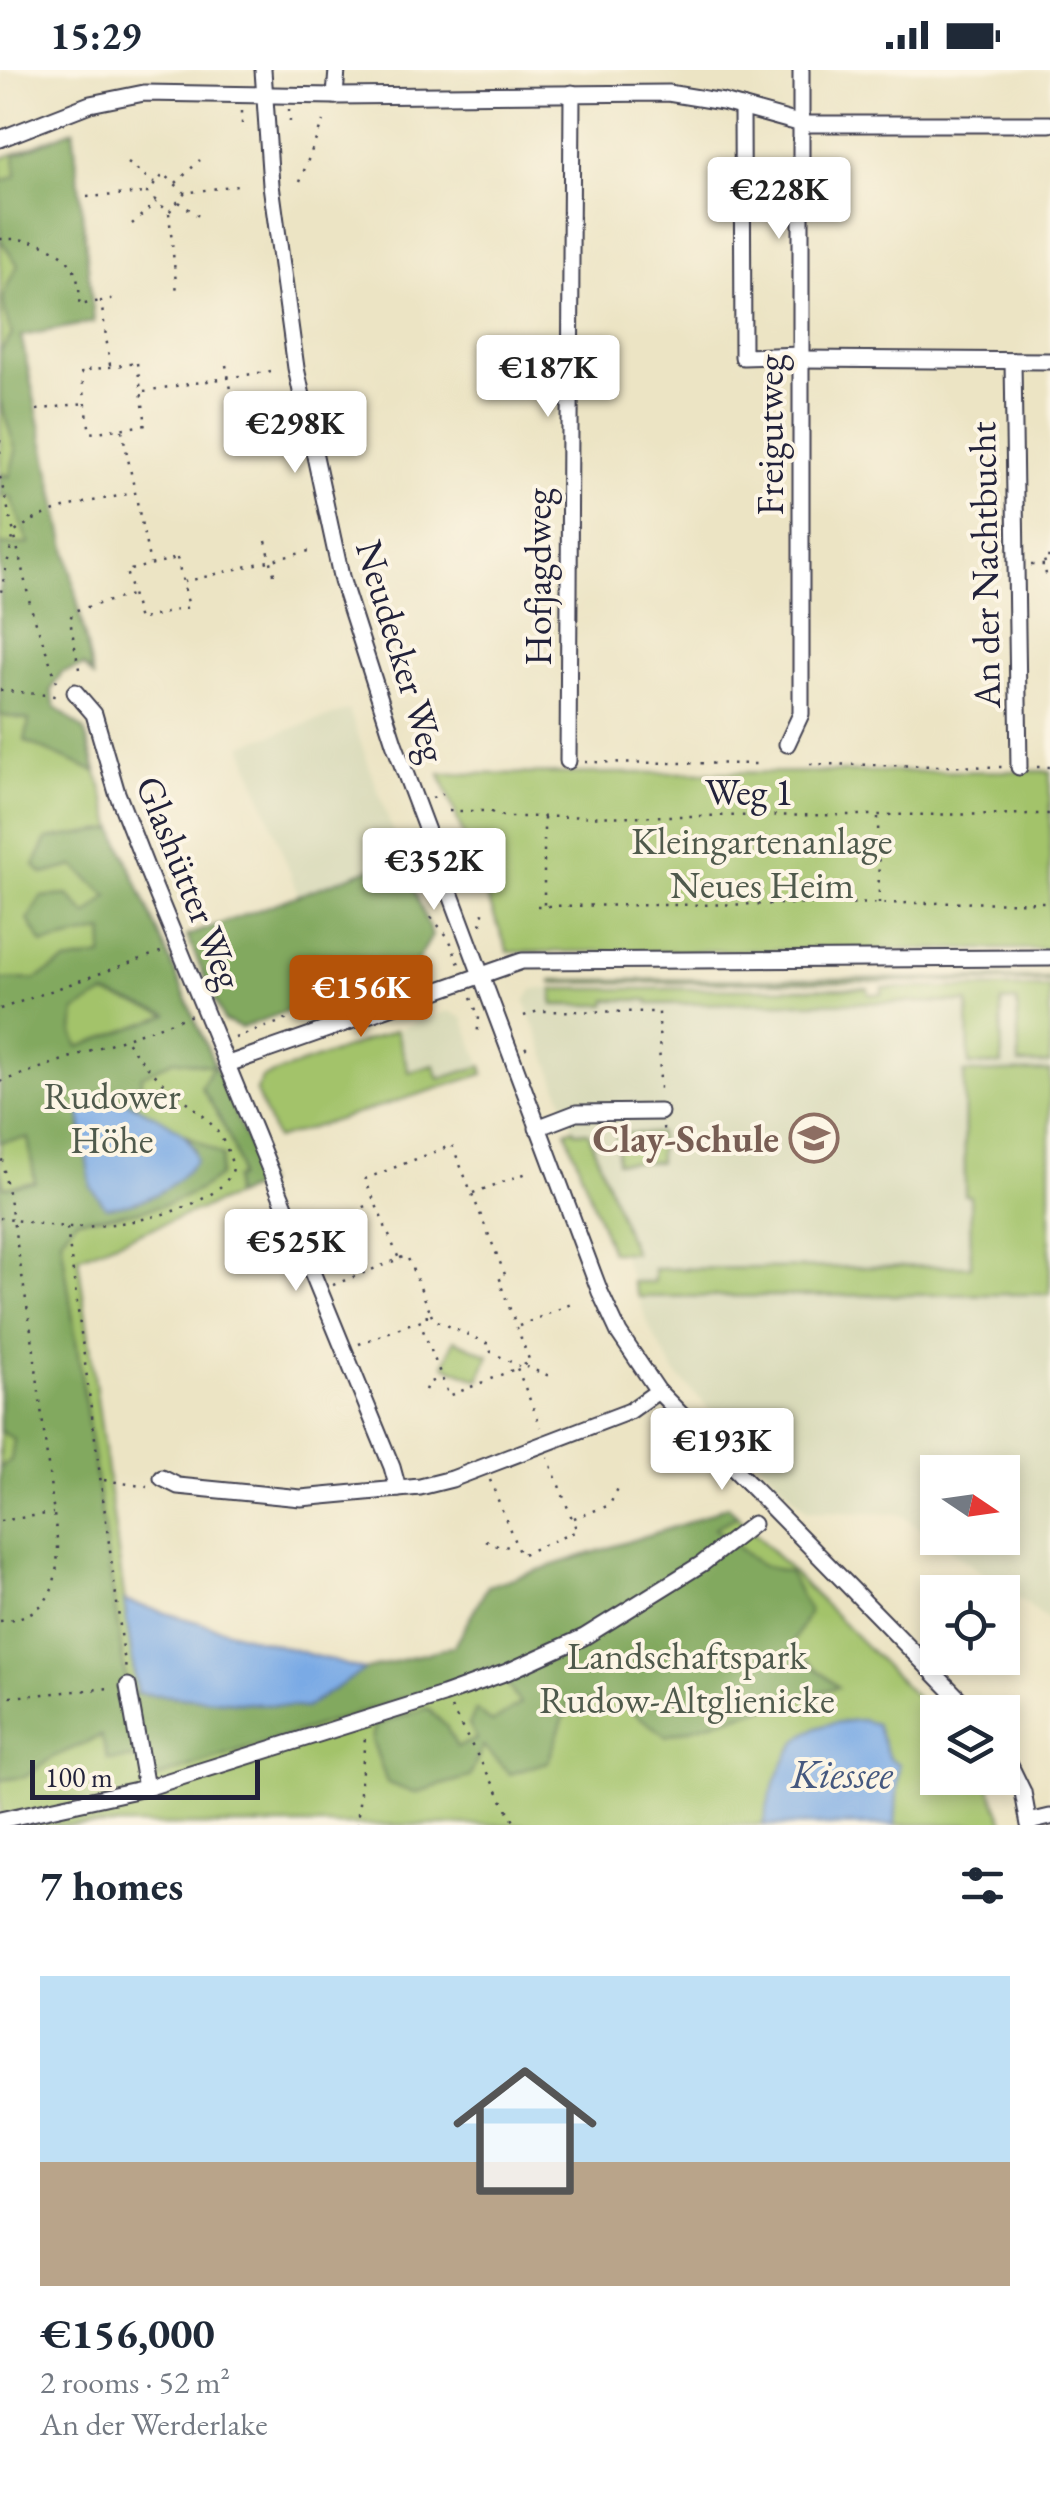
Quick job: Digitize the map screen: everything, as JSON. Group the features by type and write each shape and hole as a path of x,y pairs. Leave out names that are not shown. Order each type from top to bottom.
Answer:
{"street":[{"name":"Neudecker Weg","path":"263,70 271,185 296,368 342,580 394,743 613,1320 658,1392 955,1695"},
{"path":"335,96 337,70"},
{"name":"Freigutweg","path":"787,744 800,714 802,70"},
{"name":"Hofjagdweg","path":"568,761 572,93"},
{"path":"0,139 90,104 127,95 694,95 802,124 1050,124"},
{"path":"742,107 743,357 1050,361"},
{"name":"An der Nachtbucht","path":"1014,361 1019,767"},
{"name":"Glashütter Weg","path":"75,692 94,714 148,872 392,1467 398,1490"},
{"path":"228,1064 522,961 1050,958"},
{"path":"537,1128 576,1113 660,1112"},
{"path":"162,1478 178,1486 288,1498 330,1498 398,1490 452,1479 630,1410 658,1392"},
{"path":"0,1820 146,1788 507,1672 584,1637 704,1562 753,1524"},
{"path":"128,1686 146,1788"},
{"path":"1020,1788 1029,1824 1050,1816"}],"path":[{"path":"300,181 323,121"},
{"path":"175,184 200,160"},
{"path":"128,163 155,184"},
{"path":"147,193 164,174 186,192"},
{"path":"169,212 186,192 244,184"},
{"path":"87,198 147,193 169,212 177,293"},
{"path":"132,224 157,201"},
{"path":"178,202 204,220"},
{"path":"0,239 36,241 63,256 78,280 79,305 119,299"},
{"path":"101,301 110,367"},
{"path":"137,363 141,391 146,425 90,434 81,371 137,363"},
{"path":"226,365 233,400"},
{"path":"141,391 271,371"},
{"path":"37,410 86,403"},
{"path":"121,429 150,566"},
{"path":"0,440 0,456"},
{"path":"0,478 31,608 57,682"},
{"path":"0,596 14,534 30,520 48,512 134,493"},
{"path":"266,541 275,578"},
{"path":"183,582 310,551"},
{"path":"1050,556 1044,557 1046,576 1050,576"},
{"path":"177,558 189,607 139,620 126,572 150,566 177,558"},
{"path":"1015,564 1045,565"},
{"path":"0,573 7,571"},
{"path":"78,669 70,620 73,611 132,595"},
{"path":"0,690 55,696"},
{"path":"568,761 763,764"},
{"path":"810,764 1050,767"},
{"path":"432,798 443,794"},
{"name":"Weg 1","path":"449,812 489,811 504,817 1050,814"},
{"path":"878,815 879,903"},
{"path":"544,816 544,905"},
{"path":"419,887 430,883"},
{"path":"537,906 1050,902"},
{"path":"431,917 451,944"},
{"path":"0,1010 167,950"},
{"path":"220,1044 415,974 440,974"},
{"path":"524,1016 538,1010 659,1012 660,1112 666,1144"},
{"path":"477,1013 477,1038"},
{"path":"0,1082 196,1014"},
{"path":"0,1218 67,1227 114,1225 163,1214 224,1185 233,1170 217,1128 154,1074 126,1040"},
{"path":"399,1259 365,1179 452,1145 506,1277 499,1280 530,1362 449,1396 418,1320"},
{"path":"0,1148 33,1343 58,1547 58,1575 43,1604 32,1614 0,1621"},
{"path":"472,1193 527,1172"},
{"path":"359,1216 362,1208 375,1202"},
{"path":"0,1698 128,1686 67,1227"},
{"path":"331,1286 406,1256 433,1319 488,1344 492,1352 520,1366 552,1377"},
{"path":"517,1326 576,1302"},
{"path":"355,1345 431,1314"},
{"path":"520,1366 544,1433"},
{"path":"425,1390 428,1383 442,1378"},
{"path":"490,1478 520,1555 578,1531 547,1456"},
{"path":"101,1480 147,1487"},
{"path":"572,1518 610,1505 619,1483"},
{"path":"0,1521 54,1513"},
{"path":"486,1541 502,1548 516,1543"},
{"path":"443,1695 516,1825"},
{"path":"357,1825 366,1719"}],"shaded area":[{"path":"349,710 402,857 298,894 242,745"},
{"name":"Clay-Schule","path":"1050,987 1050,1621 1020,1600 1020,1575 985,1575 957,1555 1020,1555 1020,1455 920,1455 920,1529 899,1514 807,1511 676,1374 651,1331 525,1001 533,989 868,988 869,994 882,994 882,988"},
{"path":"448,1011 463,1018 482,1066 439,1079 409,1072 396,1030"}],"green space":[{"path":"73,130 94,322 21,336 93,676 84,666 62,672 51,690 55,707 84,730 114,829 265,1184 78,1257 137,1692 305,1708 364,1670 454,1646 488,1586 690,1522 727,1506 920,1701 920,1795 993,1795 1005,1825 0,1825 0,159"},
{"path":"73,130 94,322 21,336 93,676 84,666 62,672 51,690 55,707 84,730 96,772 25,741 29,720 0,715 0,545 29,544 11,497 0,494 0,473 9,477 16,451 0,400 0,351 12,335 4,299 18,265 0,239 0,177 4,181 16,176 15,155"},
{"name":"Kleingartenanlage Neues Heim","path":"1050,771 1050,949 508,952 440,774"},
{"name":"Landschaftspark Rudow-Altglienicke","path":"114,829 265,1184 233,1196 239,1169 237,1158 201,1087 213,1066 174,1060 142,1076 136,1106 127,1102 86,1106 81,1114 82,1144 195,1150 187,1135 223,1156 219,1176 186,1196 134,1212 77,1219 61,1238 128,1695 305,1708 364,1670 454,1646 488,1586 690,1522 727,1506 738,1516 714,1528 760,1565 789,1572 809,1612 791,1647 838,1687 666,1736 614,1699 569,1703 548,1762 510,1774 483,1746 470,1777 414,1793 387,1783 372,1740 375,1725 427,1708 446,1726 457,1747 477,1739 469,1724 476,1710 492,1722 520,1704 497,1668 154,1779 147,1758 108,1760 101,1736 53,1757 25,1777 0,1780 0,1468 11,1460 14,1439 0,1431 0,1169 4,1187 35,1182 28,1138 0,1142 0,980 36,979 65,962 102,956 104,931 43,944 28,920 41,897 68,895 87,915 108,896 74,866 43,874 34,865 47,839","holes":["105,994 168,1015 79,1047 73,1033 75,1011"]},
{"path":"402,857 432,936 415,965 241,1028 224,1021 187,936"},
{"path":"552,980 1050,981 552,983"},
{"path":"1050,987 1050,1064 1019,1064 1017,1001 1001,1002 1002,1065 969,1065 968,1002 649,1004 648,1000 607,1000 606,1005 553,1005 553,989 868,988 869,994 882,994 882,988"},
{"path":"396,1030 409,1072 434,1065 439,1079 482,1066 484,1074 276,1139 256,1092 262,1078"},
{"path":"1050,1071 1050,1294 638,1297 632,1282 654,1282 654,1269 971,1266 970,1196 965,1195 964,1073"},
{"path":"573,1128 575,1132 588,1132 634,1253 611,1252 566,1131"},
{"path":"617,1133 659,1133 659,1162 617,1162"},
{"path":"454,1340 489,1355 479,1380 444,1365"}],"water":[{"path":"127,1102 180,1132 194,1150 196,1161 156,1194 106,1207 91,1187 80,1114 85,1106"},
{"path":"124,1601 364,1670 305,1708 137,1693"},
{"name":"Kiessee","path":"861,1720 876,1724 889,1758 899,1764 895,1825 763,1825 778,1775 799,1740 819,1727"}],"place":[{"name":"Clay-Schule","path":"814,1138"}],"park label":[{"name":"Rudower Höhe","path":"112,1117"}]}
